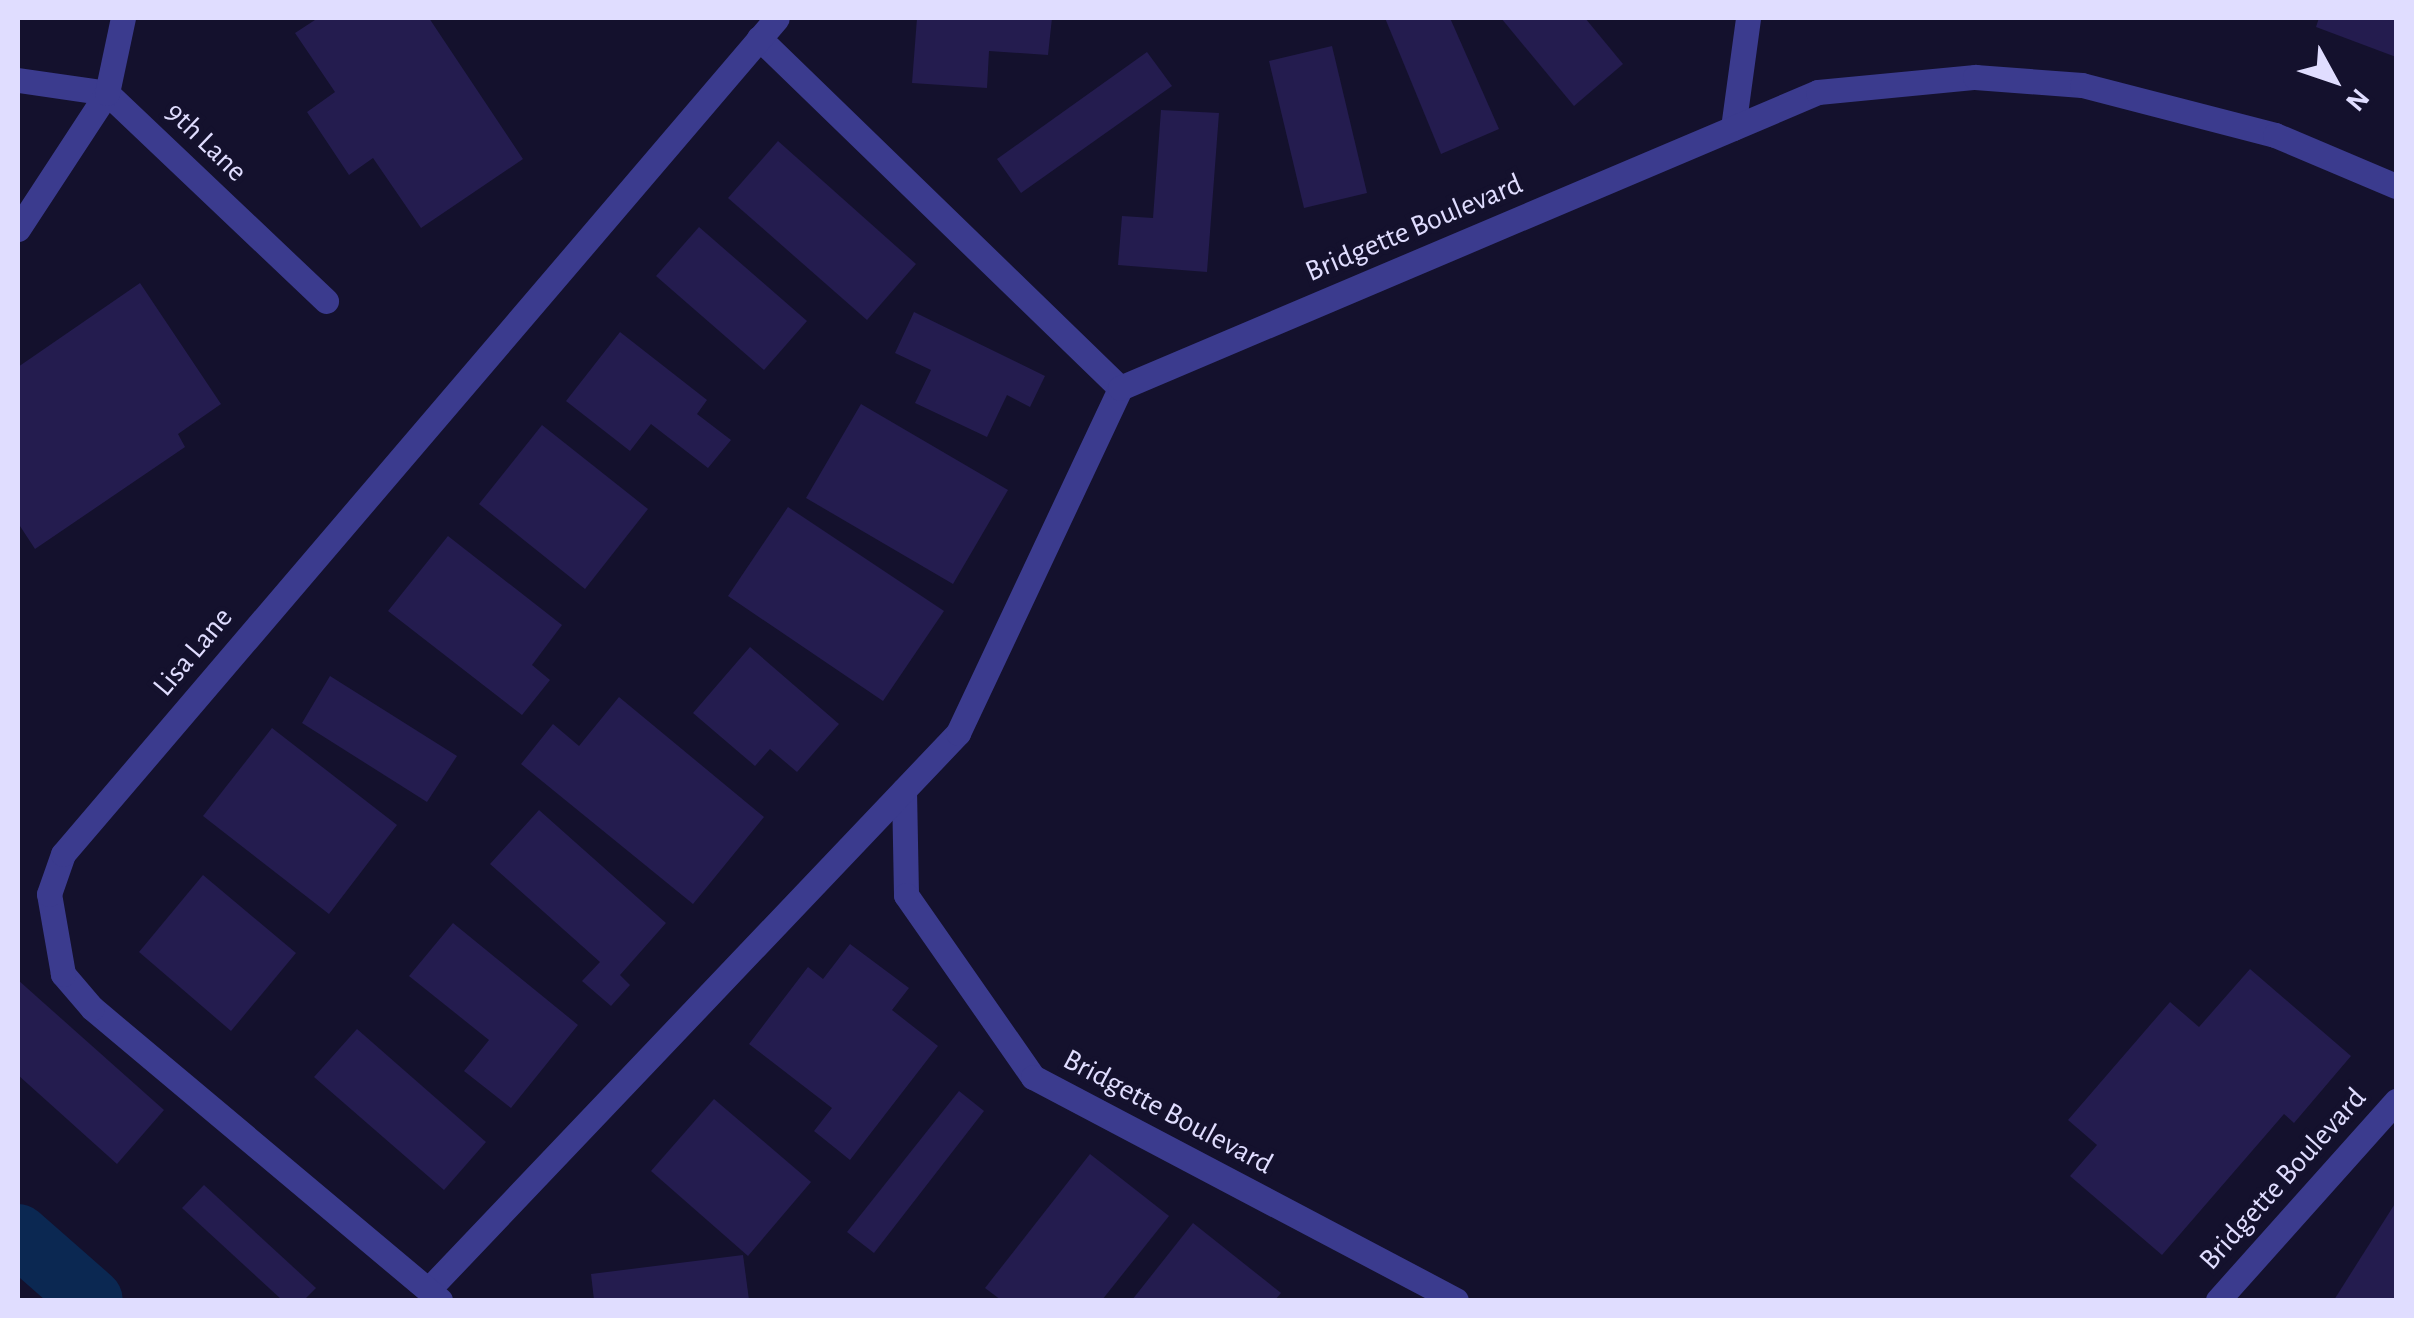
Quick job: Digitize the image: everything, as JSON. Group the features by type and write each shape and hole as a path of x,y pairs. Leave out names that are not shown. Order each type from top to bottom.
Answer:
{"street":[{"path":"18,229 107,93 123,18"},
{"name":"Lisa Lane","path":"434,1296 92,1008 64,974 49,894 62,854 777,18"},
{"path":"1733,128 1748,18"},
{"path":"434,1296 958,733 1120,388 760,38"},
{"name":"Bridgette Boulevard","path":"1120,388 1818,92 1975,77 2082,85 2274,135 2396,186"},
{"path":"18,80 107,93"},
{"name":"9th Lane","path":"107,93 326,301"},
{"name":"Bridgette Boulevard","path":"904,790 906,895 1032,1077 1456,1300"},
{"name":"Bridgette Boulevard","path":"2218,1300 2396,1100"}],"building":[{"path":"318,18 429,18 523,159 421,228 373,158 349,175 307,112 335,92 295,33"},
{"path":"917,18 1052,18 1048,55 989,51 987,88 912,83"},
{"path":"1385,18 1450,18 1499,129 1441,154"},
{"path":"1501,18 1585,18 1623,64 1574,106"},
{"path":"2319,18 2396,18 2396,57 2316,27"},
{"path":"1332,46 1367,193 1304,208 1269,61"},
{"path":"1147,52 1172,86 1021,193 997,159"},
{"path":"1161,110 1219,113 1207,272 1118,265 1122,216 1153,218"},
{"path":"778,141 916,264 867,320 728,198"},
{"path":"699,227 807,321 764,370 656,276"},
{"path":"140,283 221,404 178,434 185,447 35,549 18,523 18,367"},
{"path":"914,312 1045,376 1030,407 1007,395 987,437 915,403 931,370 895,353"},
{"path":"620,332 707,400 697,414 731,440 708,468 651,424 630,451 566,401"},
{"path":"861,404 1008,490 953,584 806,498"},
{"path":"542,425 648,509 585,589 479,504"},
{"path":"788,507 944,611 883,701 728,596"},
{"path":"448,536 562,625 532,665 550,680 522,715 388,611"},
{"path":"750,647 839,724 797,772 770,749 755,766 693,713"},
{"path":"330,676 457,756 427,802 302,723"},
{"path":"619,697 764,817 693,904 521,764 553,724 579,746"},
{"path":"272,728 397,825 329,914 203,816"},
{"path":"539,810 666,923 620,975 630,985 611,1006 582,981 600,962 490,864"},
{"path":"203,875 296,953 231,1031 139,952"},
{"path":"453,923 578,1025 511,1108 464,1071 489,1040 409,976"},
{"path":"850,944 909,988 892,1010 938,1046 850,1160 814,1131 832,1108 749,1044 808,967 823,979"},
{"path":"2250,969 2351,1056 2294,1123 2284,1114 2162,1255 2070,1176 2097,1145 2068,1120 2170,1002 2199,1027"},
{"path":"18,980 164,1110 117,1164 18,1075"},
{"path":"357,1029 486,1142 444,1190 314,1077"},
{"path":"959,1091 984,1111 874,1253 847,1232"},
{"path":"714,1099 811,1182 748,1256 651,1171"},
{"path":"1090,1154 1169,1216 1102,1300 1001,1300 985,1288"},
{"path":"204,1185 316,1288 304,1300 282,1300 182,1208"},
{"path":"2396,1202 2396,1300 2334,1300"},
{"path":"1193,1223 1281,1293 1275,1300 1132,1300"},
{"path":"743,1255 749,1300 594,1300 591,1274"}],"waterway":[{"path":"18,1235 92,1300"}]}
